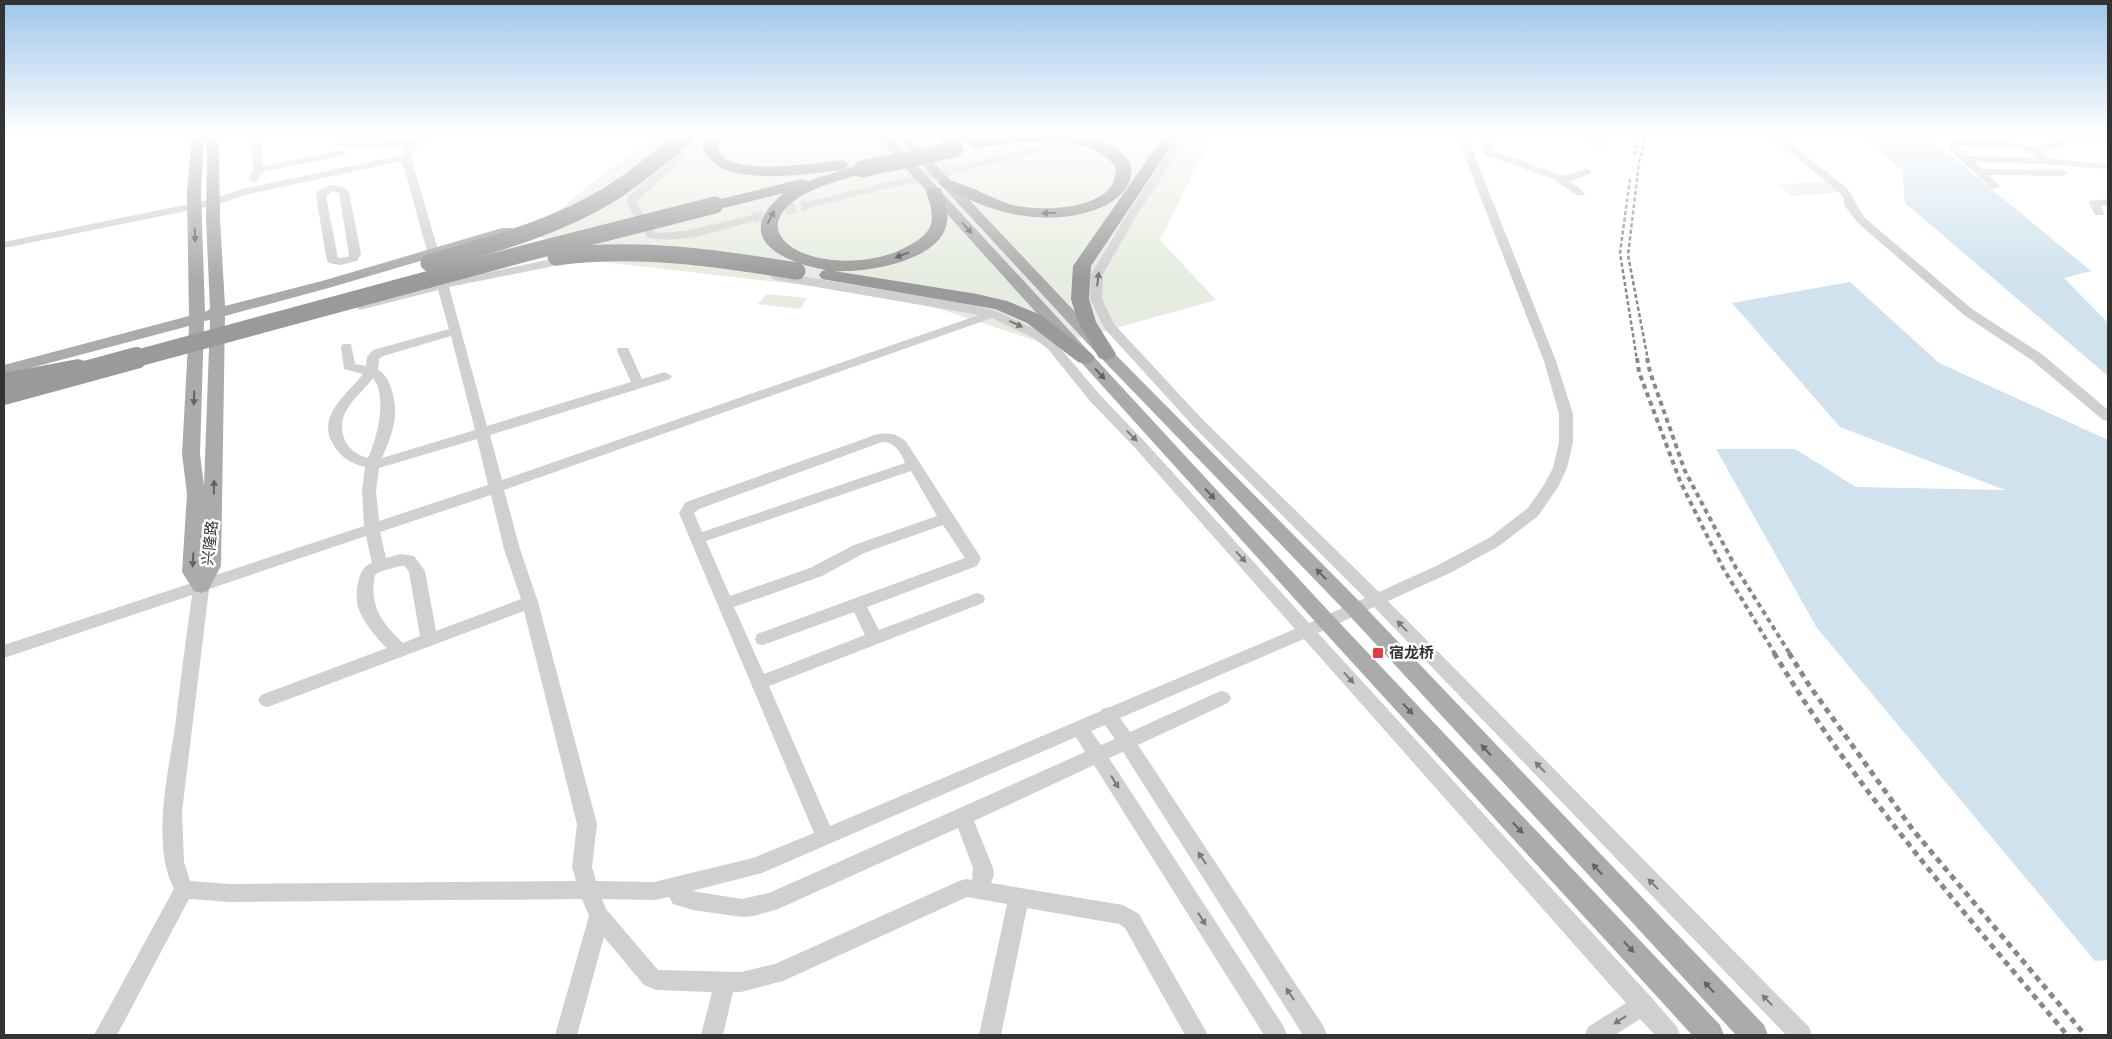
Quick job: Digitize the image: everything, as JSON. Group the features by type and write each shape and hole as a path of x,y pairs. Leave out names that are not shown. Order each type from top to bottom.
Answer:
{"highway":[{"path":"5,381 281,307 532,232 600,201 625,182"},
{"path":"4,408 86,370 262,321 526,253 713,200 788,182"},
{"path":"819,182 789,197 770,217 767,226 770,236 780,247 794,256 827,265 866,264 896,257 914,250 926,242 936,231 940,222 941,187 995,207 1024,213 1046,213 1070,212 1101,202 1114,193 1121,182"},
{"path":"1106,354 1087,322 1080,299 1082,266 1137,182"},
{"path":"5,381 86,370 566,255 640,251 679,254 797,270 977,299 1001,305 1034,319 1085,358"},
{"path":"86,370 154,353 262,321 397,272"},
{"path":"262,321 452,281"},
{"path":"5,381 154,353"}],"main road":[{"name":"兴隆路","path":"195,182 197,319 191,454 196,494 192,572 201,586"},
{"name":"兴隆路","path":"201,586 211,566 218,343 214,182"},
{"path":"5,381 197,319 433,253 547,218 575,206 616,182"},
{"path":"934,182 941,187 1106,354 1366,604 1754,1035"},
{"path":"938,182 1085,358 1317,626 1710,1035"}],"street":[{"path":"251,190 252,182"},
{"path":"4,245 214,202 251,190 286,182"},
{"path":"331,182 331,188"},
{"path":"413,182 433,253 452,281 456,331 498,487 512,549 530,602 587,824 582,867 588,890 598,916 651,978 656,980 741,982 776,974 966,888 1123,914 1128,917 1197,1035"},
{"path":"651,182 634,197 632,202 651,235 659,238 677,236 753,218"},
{"path":"807,205 899,182"},
{"path":"1153,182 1097,274 1096,299 1108,325 1366,604 1801,1035"},
{"path":"184,889 199,892 230,893 654,891 755,867 1317,626 1471,556 1514,528 1534,512 1551,487 1560,468 1566,442 1566,414 1550,361 1481,182"},
{"path":"1566,182 1580,193"},
{"path":"1833,182 1849,198 1849,205 1861,220 1968,312 2038,358 2108,418"},
{"path":"1991,182 1995,186"},
{"path":"331,188 340,189 344,192 355,254 353,259 347,261 333,261 321,196 322,193 331,188"},
{"path":"2100,213 2094,203 2108,202"},
{"path":"641,258 659,238"},
{"path":"4,402 452,281 528,266 577,259 641,258 752,272 962,307 992,314 1029,330 1052,346 1095,398 1317,626 1643,1005 1665,1034"},
{"path":"4,650 498,487 992,314"},
{"path":"456,331 375,355 371,371 346,400 334,422 334,431 347,455 364,463 387,462 665,376"},
{"path":"347,346 349,366 371,371 380,377 384,386 388,416 380,446 372,464 369,491 372,529 380,566"},
{"path":"623,352 638,384"},
{"path":"763,639 972,562 973,558 946,518 915,465 895,438 890,436 880,438 690,507 686,513 825,837"},
{"path":"696,539 915,465"},
{"path":"724,604 816,572 859,549 946,518"},
{"path":"401,651 384,635 366,607 368,572 380,566 400,560 409,560 413,564 417,571 429,640"},
{"path":"184,889 177,875 174,862 173,812 201,586"},
{"path":"759,683 977,599"},
{"path":"267,700 530,602"},
{"path":"858,604 875,638"},
{"path":"674,886 680,897 694,901 742,908 771,902 963,817 1222,698"},
{"path":"1108,714 1316,1035"},
{"path":"1079,727 1276,1035"},
{"path":"963,817 983,868 984,875 979,890"},
{"path":"105,1035 184,889"},
{"path":"990,1035 1019,896"},
{"path":"566,1035 598,916"},
{"path":"712,1035 725,982"},
{"path":"1596,1035 1643,1005"}],"shaded area":[{"path":"593,182 1189,182 1160,240 1216,300 1052,346 900,296 577,259 532,232"},
{"path":"1829,182 1842,192 1793,196 1778,185"},
{"path":"766,294 807,298 800,309 758,304"}],"water":[{"path":"1903,182 1983,182 2091,271 2064,278 2108,323 2108,376 1905,203"},
{"path":"1850,282 1939,363 2108,440 2108,960 2095,961 1817,628 1716,449 1795,449 1856,487 2005,490 1840,427 1732,303"}],"tunnel":[{"path":"753,218 807,205"}],"railway":[{"path":"1630,182 1620,253 1637,360"},
{"path":"1637,182 1628,255 1648,360"},
{"path":"1637,358 1639,372 1680,481 1723,568 1775,654"},
{"path":"1647,358 1650,372 1685,471 1736,568 1790,654"},
{"path":"1774,653 1840,754 1876,802 1913,850 2067,1035"},
{"path":"1789,653 1809,685 1913,830 2085,1035"}],"place":[{"name":"宿龙桥","path":"1378,653"}]}
